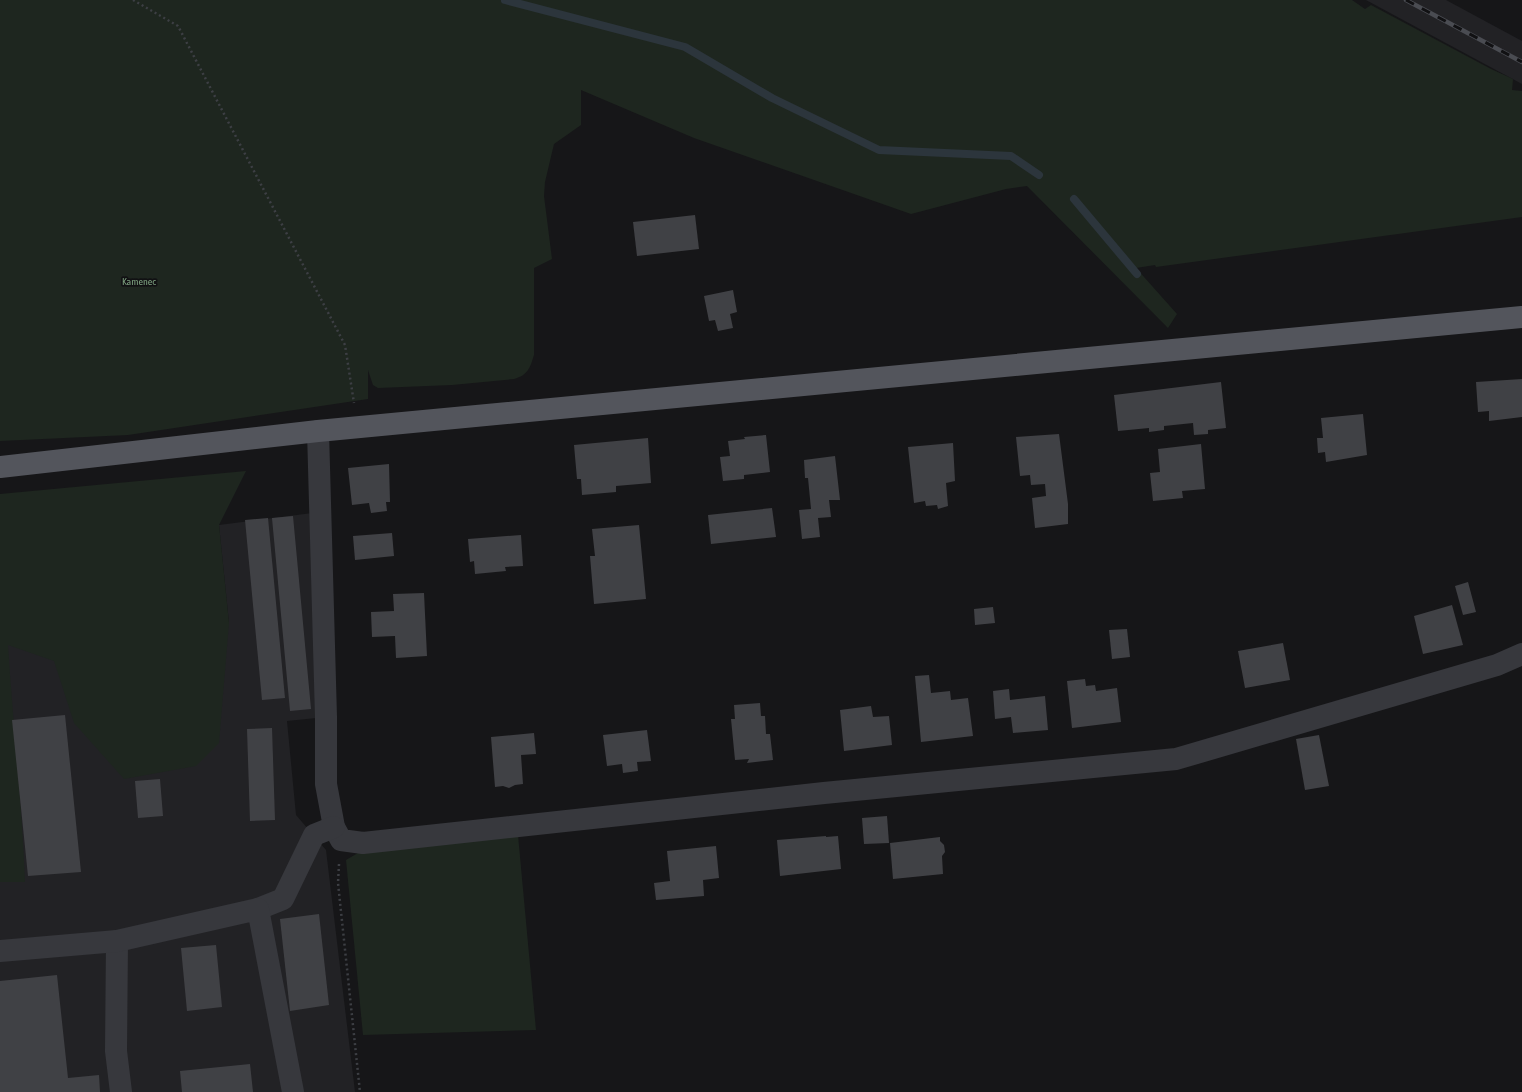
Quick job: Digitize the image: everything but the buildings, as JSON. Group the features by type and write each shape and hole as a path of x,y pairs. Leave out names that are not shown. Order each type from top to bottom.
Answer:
{"main road":[{"path":"0,467 358,427 1522,316"}],"street":[{"path":"318,431 326,717 326,784 338,834"},
{"path":"0,951 117,941 258,909 283,900 314,835 338,834 363,843 816,793 1176,759 1497,664 1522,654"},
{"path":"258,909 293,1092"},
{"path":"117,941 116,1051 121,1092"}],"path":[{"path":"133,0 178,26 182,33 345,345 358,427"},
{"path":"338,834 338,883 360,1092"}],"shaded area":[{"path":"1366,0 1446,0 1522,41 1522,84"},
{"path":"320,512 326,717 287,721 296,815 326,850 355,1092 0,1092 0,826 12,720 7,645 229,623 219,525"}],"green space":[{"name":"Kamenec","path":"0,0 1352,0 1365,9 1371,5 1491,69 1513,79 1512,90 1522,91 1522,217 1156,267 1155,265 1136,268 1177,314 1168,328 1027,186 1006,189 911,214 694,138 581,90 581,125 554,144 545,182 544,196 552,259 534,268 534,355 528,370 519,377 514,379 452,385 378,388 373,385 368,370 368,399 128,435 0,441"},
{"path":"246,471 219,525 229,623 219,743 196,766 124,779 74,723 54,661 8,645 22,823 25,882 0,882 0,494"},
{"path":"518,835 536,1030 363,1035 346,860 363,850"}],"waterway":[{"path":"505,0 685,47 772,98 879,150 1011,156 1039,175"},
{"path":"1074,199 1137,274"}],"railway":[{"path":"1406,0 1522,62"}]}
